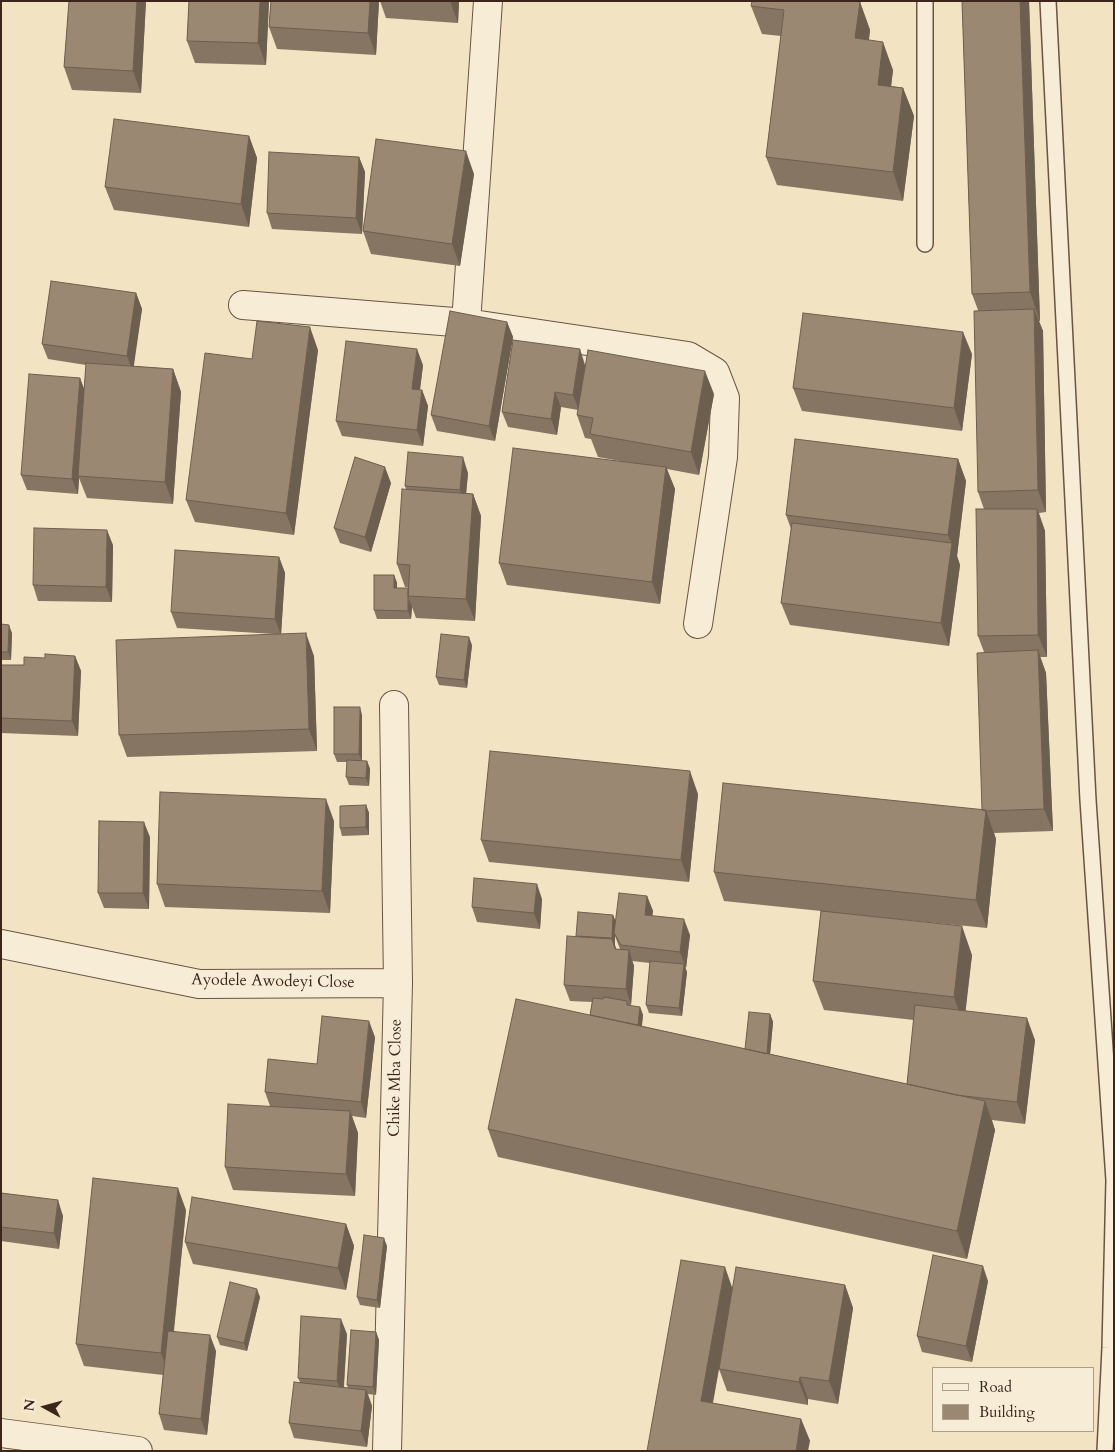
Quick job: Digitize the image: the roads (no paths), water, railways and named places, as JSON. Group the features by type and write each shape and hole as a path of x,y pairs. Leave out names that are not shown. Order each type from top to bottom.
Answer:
{"street":[{"path":"466,323 488,1"},
{"path":"243,305 466,323 688,356 715,372 725,398 723,457 698,624"},
{"name":"Chike Mba Close","path":"387,1451 398,983 394,705"},
{"name":"Ayodele Awodeyi Close","path":"1,944 199,984 398,983"},
{"path":"1,1433 138,1451"}],"lane":[{"path":"925,244 926,1"},
{"path":"1048,1 1088,800 1114,1180 1110,1348 1105,1451"}]}
